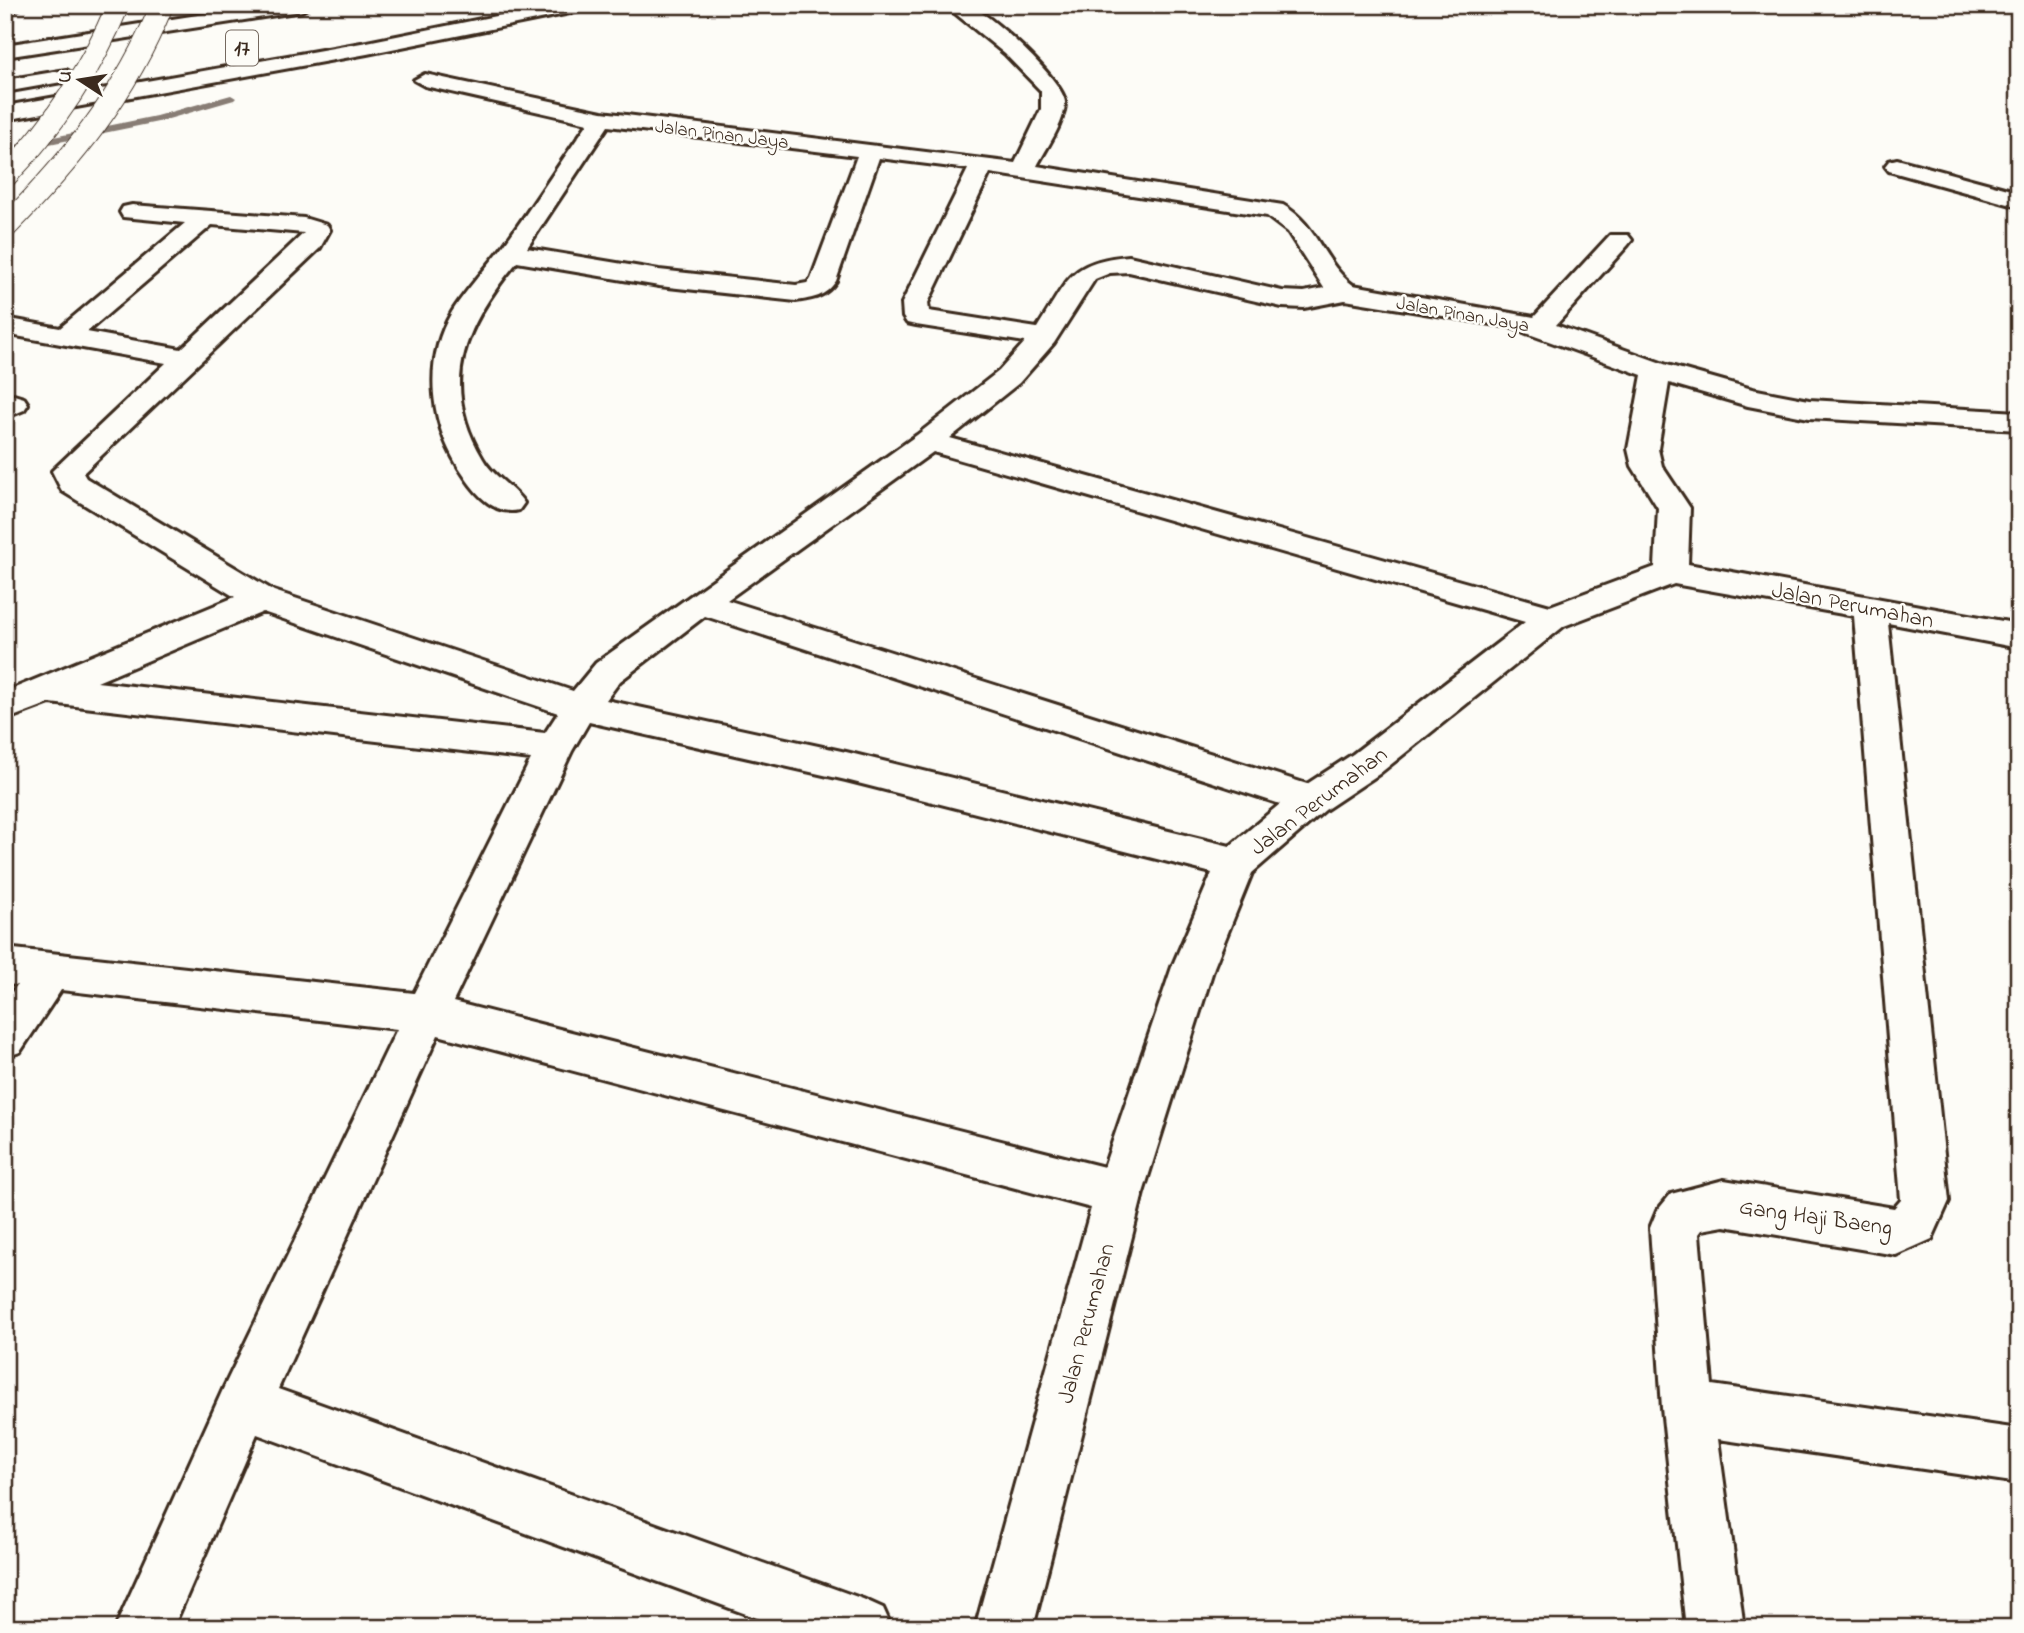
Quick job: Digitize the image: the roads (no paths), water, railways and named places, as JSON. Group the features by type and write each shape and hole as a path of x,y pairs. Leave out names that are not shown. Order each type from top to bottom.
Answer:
{"main road":[{"path":"5,9 15,5"},
{"path":"5,177 22,160 73,93 102,49 118,5"},
{"path":"5,228 76,156 117,100 148,44 162,5"},
{"name":"17","path":"5,51 302,5"},
{"path":"428,15 479,5"},
{"path":"5,114 367,48 580,5"},
{"path":"954,5 1018,54 1054,95 1054,103 1023,171"},
{"path":"5,86 153,62"},
{"name":"Jalan Pinan Jaya","path":"425,80 602,119 982,165 1275,210 1297,224 1331,283 1345,292 1540,327 1657,371 1748,397 1809,408 2019,421"},
{"path":"508,503 477,472 457,438 449,402 446,368 455,333 482,287 511,253 602,119"},
{"path":"511,253 659,278 796,293 815,290 823,281 870,150"},
{"path":"982,165 915,303 916,317 1044,337"},
{"path":"1897,166 2019,200"},
{"path":"132,212 304,225 318,230 311,243 67,471 73,484 262,599 433,660 580,707 846,766 1236,863"},
{"path":"65,337 206,218"},
{"path":"1540,327 1619,240"},
{"path":"144,1628 243,1403 424,1013 555,748 580,707 608,673 700,603 928,441 1009,377 1044,337 1086,274 1105,265 1129,264 1282,299 1304,300 1345,292"},
{"path":"6,326 188,359"},
{"path":"1657,371 1643,449 1647,466 1674,508 1671,573"},
{"path":"928,441 1552,618"},
{"name":"Jalan Perumahan","path":"1004,1628 1119,1193 1193,967 1236,863 1312,800 1366,764 1552,618 1671,573 2019,636"},
{"path":"5,706 262,599"},
{"path":"700,603 1312,800"},
{"name":"Gang Haji Baeng","path":"1715,1628 1688,1408 1674,1228 1688,1210 1724,1203 1896,1232 1915,1223 1925,1201 1870,607"},
{"path":"42,689 555,748"},
{"path":"5,966 52,969 424,1013 1119,1193"},
{"path":"5,1038 52,969"},
{"path":"243,1403 863,1628"},
{"path":"1688,1408 2019,1457"}],"waterway":[{"path":"5,150 158,119 231,98"}]}
